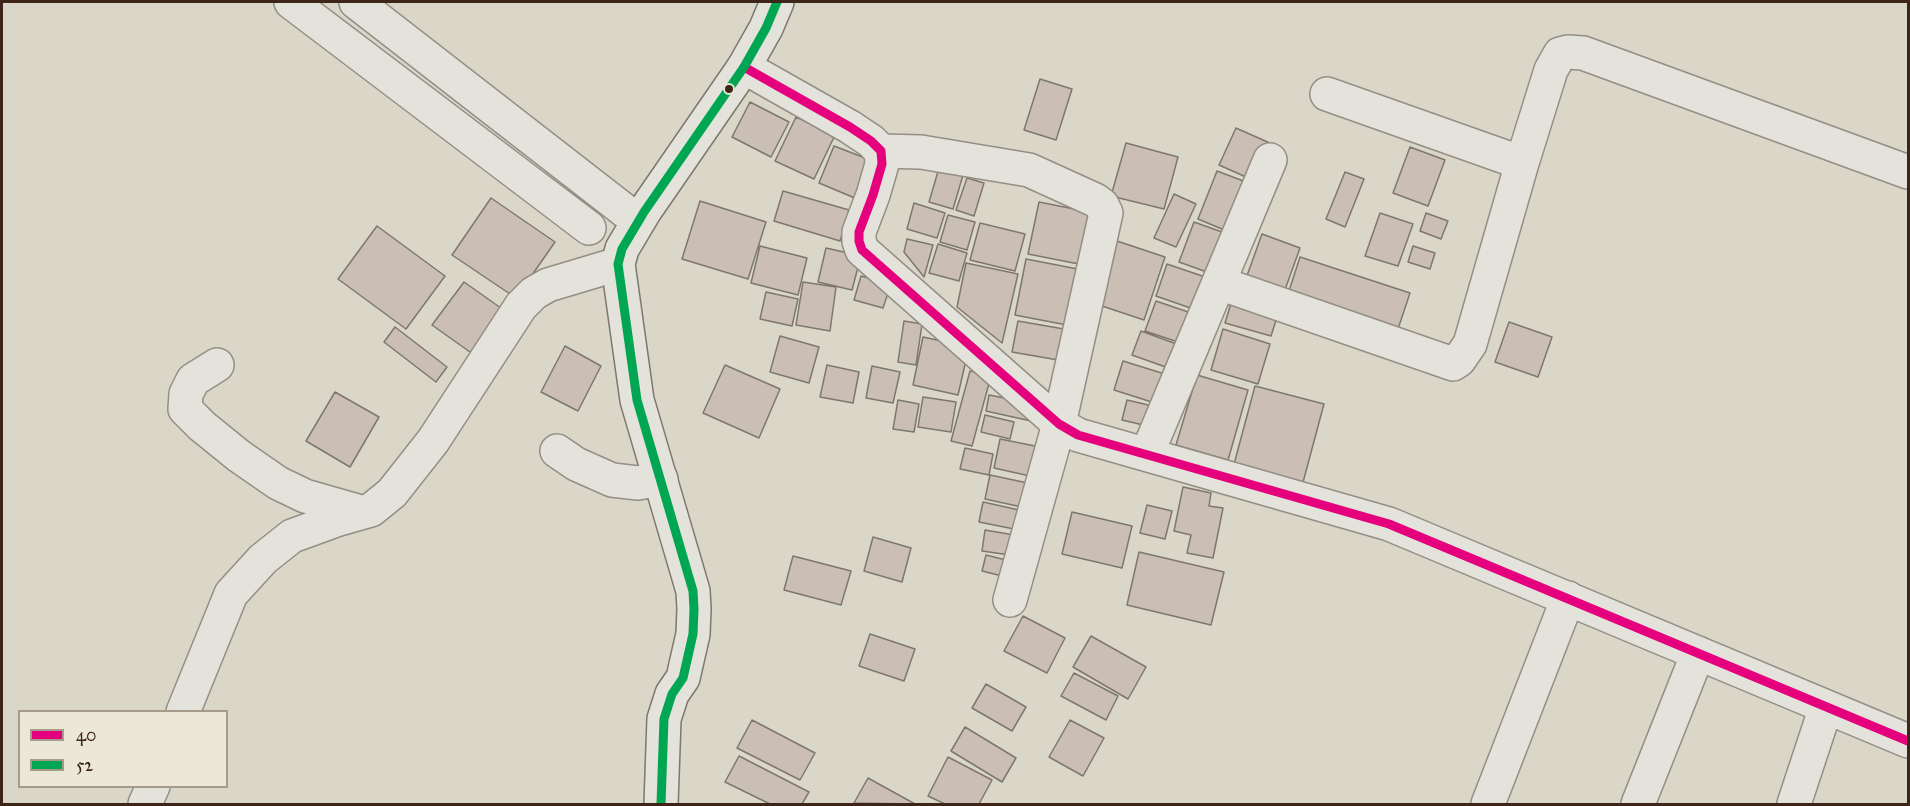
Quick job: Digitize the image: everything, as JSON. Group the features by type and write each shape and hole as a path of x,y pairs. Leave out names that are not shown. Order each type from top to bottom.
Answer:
{"street":[{"path":"291,2 589,228"},
{"path":"356,2 638,221"},
{"path":"661,804 664,719 672,694 683,678 693,634 693,591 637,400 618,264 622,249 638,221 744,67 766,28 777,2"},
{"path":"1219,283 1453,364 1464,355 1470,344 1551,70 1560,54 1568,52 1583,53 1908,172"},
{"path":"744,67 850,127 881,151 882,164 860,232 859,241 862,250 1059,424 1078,435 1389,524 1908,741"},
{"path":"1327,94 1522,163"},
{"path":"881,151 921,152 1029,170 1095,200 1102,205 1106,213 1059,424 1010,600"},
{"path":"1147,454 1270,160"},
{"path":"183,710 231,594 263,559 292,536 371,510 392,493 433,441 521,306 534,293 548,285 618,264"},
{"path":"217,365 193,380 186,394 185,409 239,456 278,483 305,496 361,512"},
{"path":"557,452 576,464 612,480 638,483 661,479"},
{"path":"1488,804 1568,598"},
{"path":"1638,804 1698,653"},
{"path":"1794,804 1826,707"},
{"path":"145,804 152,788"}],"building":[{"path":"1040,79 1072,89 1056,140 1024,130"},
{"path":"750,102 789,122 771,157 732,137"},
{"path":"796,117 835,135 814,179 775,161"},
{"path":"1236,128 1272,144 1255,181 1219,165"},
{"path":"1126,143 1178,157 1164,209 1111,196"},
{"path":"834,146 878,163 862,201 819,183"},
{"path":"1410,147 1445,160 1428,206 1393,193"},
{"path":"939,168 963,175 953,209 929,202"},
{"path":"1217,171 1254,185 1234,234 1198,219"},
{"path":"1345,172 1364,179 1345,227 1326,219"},
{"path":"967,178 984,183 974,216 956,210"},
{"path":"783,191 849,210 840,241 774,221"},
{"path":"1174,194 1196,204 1176,247 1154,238"},
{"path":"491,198 555,242 516,298 452,255"},
{"path":"700,201 766,222 748,279 682,259"},
{"path":"1039,202 1099,214 1089,266 1028,254"},
{"path":"914,203 945,213 937,238 907,229"},
{"path":"1380,213 1413,224 1398,266 1365,256"},
{"path":"1426,213 1448,221 1441,239 1420,231"},
{"path":"948,215 975,222 967,250 940,242"},
{"path":"1194,222 1233,236 1218,276 1179,262"},
{"path":"980,223 1025,234 1015,271 970,260"},
{"path":"377,226 445,276 406,329 338,279"},
{"path":"1262,234 1300,248 1282,298 1244,284"},
{"path":"907,239 933,245 924,277 904,252"},
{"path":"1111,239 1165,257 1144,320 1090,302"},
{"path":"938,244 967,253 959,281 929,273"},
{"path":"760,246 807,258 798,295 751,283"},
{"path":"1413,246 1435,253 1430,269 1408,262"},
{"path":"826,248 861,256 852,290 818,282"},
{"path":"1300,257 1410,293 1398,329 1288,294"},
{"path":"1026,259 1088,271 1077,327 1015,315"},
{"path":"966,263 1018,274 1002,343 957,307"},
{"path":"1167,264 1211,279 1199,311 1156,296"},
{"path":"861,276 891,284 883,308 854,300"},
{"path":"464,282 508,313 477,357 432,325"},
{"path":"803,282 836,287 830,331 796,325"},
{"path":"766,292 798,299 792,326 760,319"},
{"path":"1233,297 1279,311 1271,336 1225,323"},
{"path":"1156,301 1194,314 1184,344 1145,331"},
{"path":"904,321 922,324 916,365 898,362"},
{"path":"1018,321 1064,329 1058,360 1012,352"},
{"path":"1509,322 1552,337 1538,377 1495,362"},
{"path":"395,327 447,367 436,382 384,342"},
{"path":"1223,329 1270,344 1258,384 1211,370"},
{"path":"1141,331 1182,346 1174,370 1132,355"},
{"path":"780,336 819,347 809,383 770,372"},
{"path":"923,337 969,347 958,395 913,385"},
{"path":"565,346 601,366 578,411 541,392"},
{"path":"1123,361 1168,375 1158,404 1114,390"},
{"path":"725,365 780,389 759,438 703,413"},
{"path":"827,365 859,372 853,403 820,397"},
{"path":"872,366 900,372 893,403 866,398"},
{"path":"970,371 991,376 972,446 951,441"},
{"path":"1197,375 1248,390 1228,460 1176,445"},
{"path":"1255,386 1324,404 1302,486 1233,468"},
{"path":"335,392 379,417 350,467 306,441"},
{"path":"989,395 1035,404 1031,421 986,411"},
{"path":"923,397 956,402 951,432 918,427"},
{"path":"898,400 919,404 914,432 893,429"},
{"path":"1127,400 1157,407 1152,427 1122,420"},
{"path":"985,415 1014,422 1010,439 981,432"},
{"path":"1000,439 1045,448 1039,478 994,468"},
{"path":"965,448 993,454 989,475 960,469"},
{"path":"990,475 1037,485 1031,509 985,499"},
{"path":"1183,487 1211,493 1209,506 1223,508 1213,558 1187,553 1191,535 1174,531"},
{"path":"983,502 1028,512 1024,531 979,522"},
{"path":"1147,505 1172,511 1165,539 1140,533"},
{"path":"1072,512 1132,526 1122,568 1062,554"},
{"path":"985,530 1020,536 1017,556 982,551"},
{"path":"873,537 911,548 902,582 864,571"},
{"path":"1139,552 1224,572 1211,625 1127,605"},
{"path":"986,555 1014,562 1010,578 982,571"},
{"path":"793,556 851,571 841,605 784,590"},
{"path":"1023,616 1065,638 1047,673 1004,651"},
{"path":"870,634 915,649 904,681 859,666"},
{"path":"1091,636 1146,667 1128,699 1073,667"},
{"path":"1074,673 1118,696 1106,720 1061,696"},
{"path":"986,684 1026,707 1012,731 972,708"},
{"path":"752,720 815,753 800,780 737,748"},
{"path":"1070,720 1104,738 1083,776 1049,757"},
{"path":"965,727 1016,758 1002,782 951,751"},
{"path":"739,756 809,792 802,804 770,804 725,782"},
{"path":"948,757 992,780 979,804 945,804 928,796"},
{"path":"868,778 915,804 854,803"}],"transit line":[{"name":"52","path":"661,804 664,719 672,694 683,678 693,634 693,591 637,400 618,264 622,249 644,212 744,67 766,28 777,2"},
{"name":"40","path":"744,67 850,127 881,151 882,164 859,232 862,250 1059,424 1078,435 1389,524 1908,741"}]}
